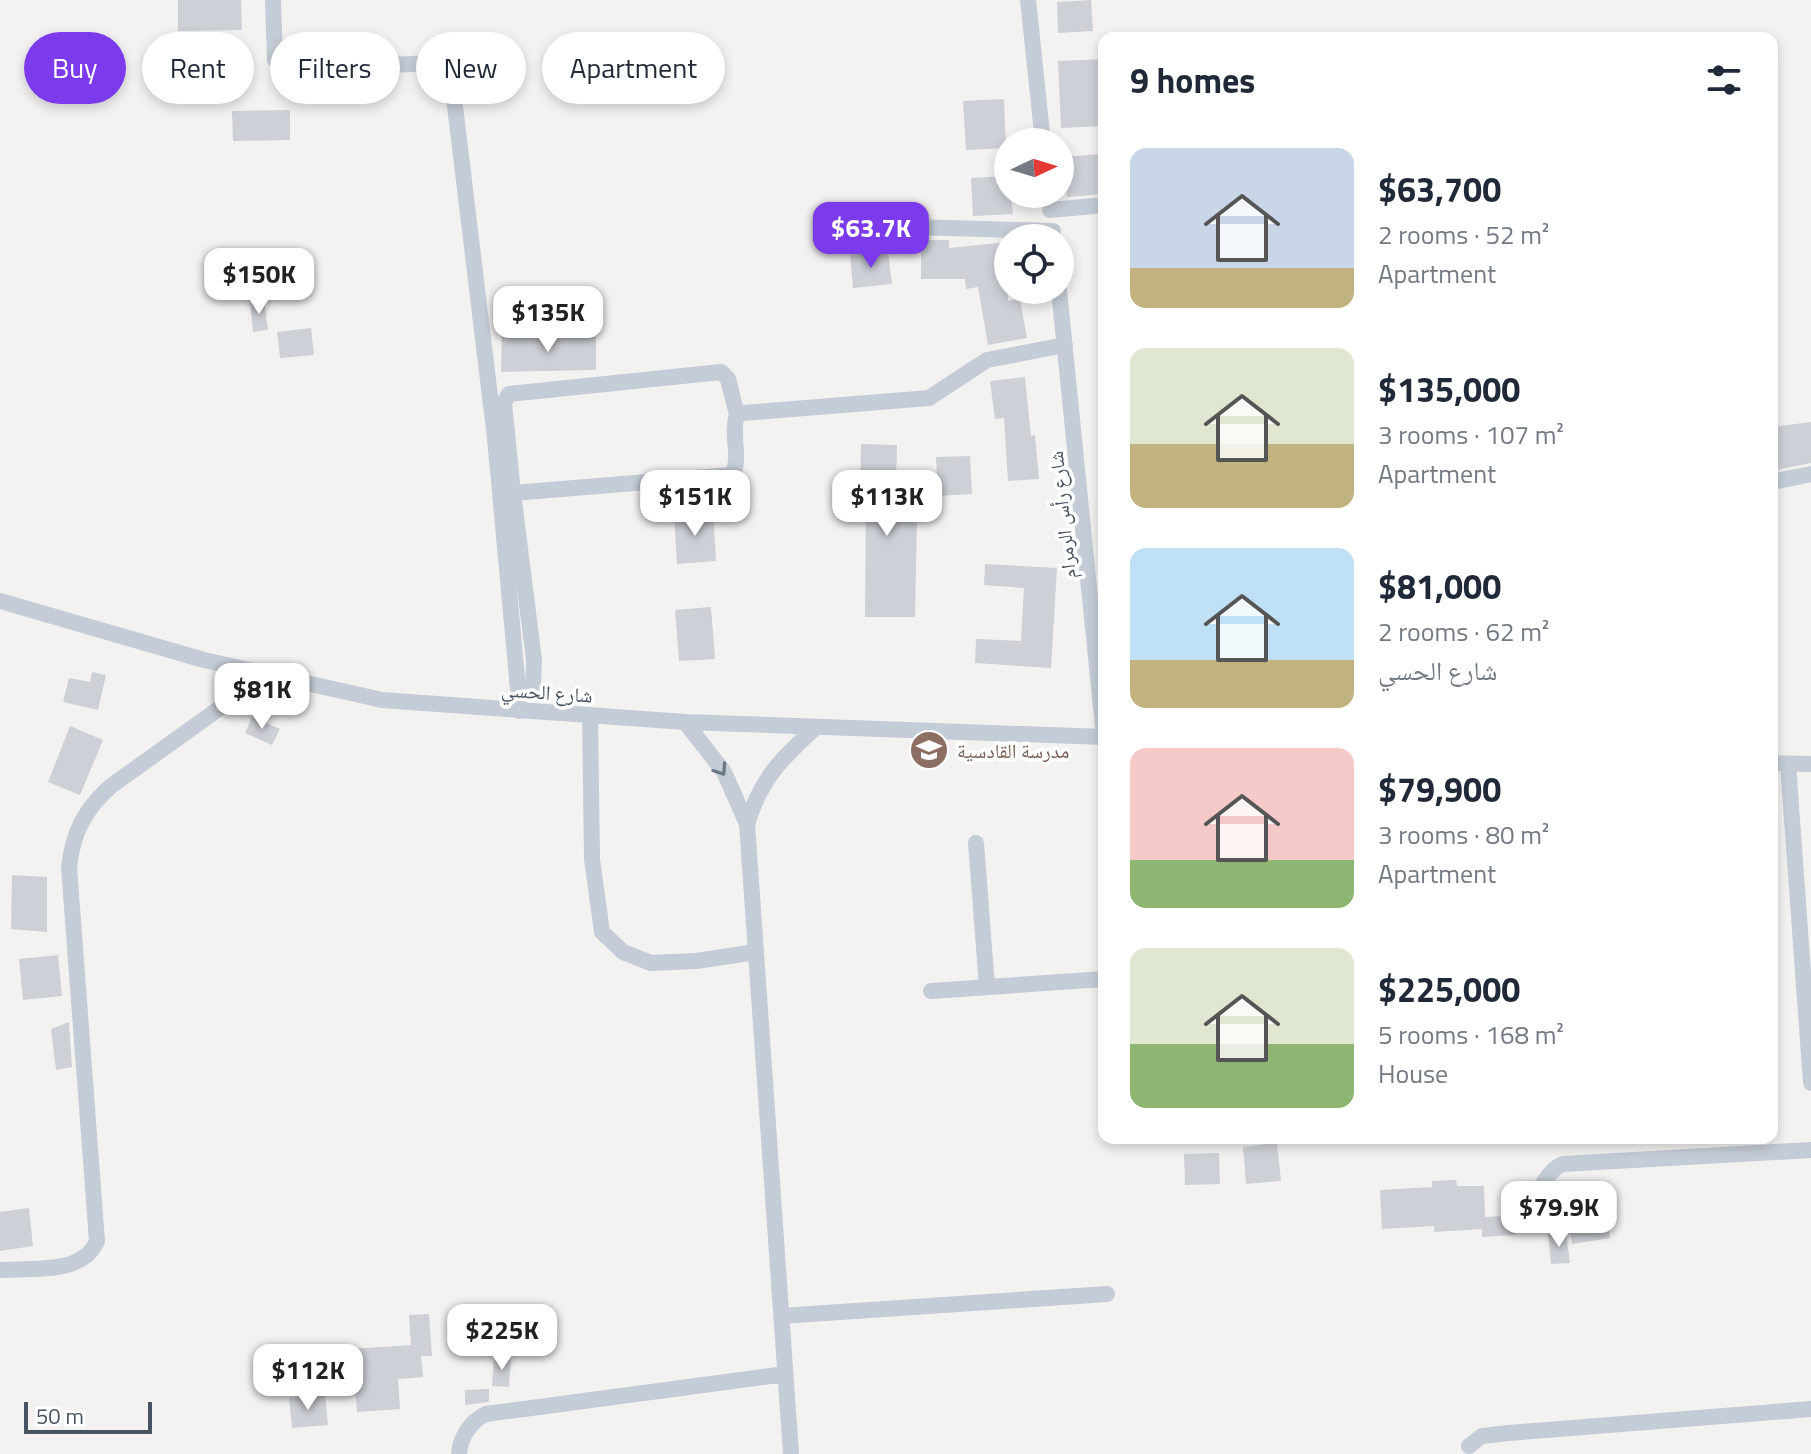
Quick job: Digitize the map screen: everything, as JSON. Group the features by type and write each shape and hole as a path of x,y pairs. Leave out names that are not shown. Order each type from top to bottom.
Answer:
{"street":[{"path":"273,0 275,60 282,69 437,63 445,65 451,73 501,438 520,704"},
{"path":"1028,0 1042,128"},
{"path":"1074,203 1098,205"},
{"path":"912,227 994,231"},
{"name":"شارع رأس الرمرام","path":"1061,304 1098,677"},
{"path":"737,415 929,398 987,360 1065,345"},
{"path":"513,493 732,475 735,468 734,423 737,415 728,379 721,372 702,372 509,394 504,403 501,438 513,493 534,660 533,685 520,704"},
{"path":"1778,481 1811,474"},
{"name":"شارع الحسي","path":"0,601 266,675 382,700 520,704 590,716 685,722 1098,737"},
{"path":"0,1270 75,1263 89,1255 97,1241 69,867 72,843 80,821 111,786 266,675"},
{"path":"590,716 592,859 602,932 623,952 651,963 756,952"},
{"path":"685,722 724,772 747,824 791,1454"},
{"path":"747,824 763,781 779,761 815,728"},
{"path":"1811,764 1780,764 1811,1083"},
{"path":"976,843 987,987"},
{"path":"931,991 1098,979"},
{"path":"1526,1223 1547,1176 1554,1167 1563,1164 1811,1150"},
{"path":"781,1316 1107,1294"},
{"path":"459,1454 467,1431 476,1419 486,1414 785,1374"},
{"path":"1469,1446 1482,1436 1811,1409"}],"building":[{"path":"178,0 241,0 242,30 178,31"},
{"path":"1091,0 1093,31 1058,33 1057,2"},
{"path":"1098,59 1098,126 1061,128 1058,61"},
{"path":"1004,99 1005,128 994,128 994,149 966,150 963,101"},
{"path":"290,110 290,140 233,141 232,111"},
{"path":"1098,154 1098,194 1074,196 1074,156"},
{"path":"994,177 994,208 1012,208 1013,214 973,216 971,178"},
{"path":"921,240 949,240 949,248 994,243 994,304 1021,304 1027,338 988,345 978,287 966,289 965,279 921,279"},
{"path":"888,251 892,284 853,288 850,255"},
{"path":"264,299 268,330 253,332 250,301"},
{"path":"311,328 314,355 280,358 277,332"},
{"path":"502,335 596,337 596,370 501,372"},
{"path":"1025,377 1039,479 1008,481 1004,418 995,419 990,381"},
{"path":"1811,422 1811,463 1778,470 1778,426"},
{"path":"861,444 897,445 895,518 917,518 915,617 865,617 866,492 860,492"},
{"path":"970,456 972,494 938,496 936,457"},
{"path":"713,511 716,561 677,564 674,514"},
{"path":"985,564 1057,568 1051,668 975,663 976,639 1021,641 1024,588 984,585"},
{"path":"711,607 715,659 679,661 675,610"},
{"path":"92,672 106,675 98,710 63,702 69,678 90,682"},
{"path":"252,717 280,729 272,745 245,733"},
{"path":"70,726 103,740 80,795 48,782"},
{"path":"12,875 47,877 47,932 11,929"},
{"path":"58,955 62,996 23,1000 19,959"},
{"path":"69,1022 72,1067 56,1070 51,1029"},
{"path":"1277,1144 1281,1181 1246,1184 1243,1147"},
{"path":"1219,1153 1220,1184 1185,1185 1184,1154"},
{"path":"1456,1180 1457,1186 1484,1186 1485,1217 1518,1215 1516,1235 1482,1237 1482,1229 1434,1232 1434,1226 1382,1229 1380,1190 1432,1187 1432,1181"},
{"path":"1604,1199 1610,1238 1572,1244 1568,1203"},
{"path":"29,1208 33,1246 0,1251 0,1212"},
{"path":"1566,1233 1570,1263 1551,1264 1548,1234"},
{"path":"429,1314 432,1356 421,1356 423,1377 398,1379 400,1409 357,1412 352,1349 411,1345 409,1315"},
{"path":"494,1358 511,1359 509,1387 492,1386"},
{"path":"489,1389 489,1402 465,1405 465,1390"},
{"path":"325,1395 328,1425 292,1428 289,1398"}],"place":[{"name":"مدرسة القادسية","path":"929,750"}]}
